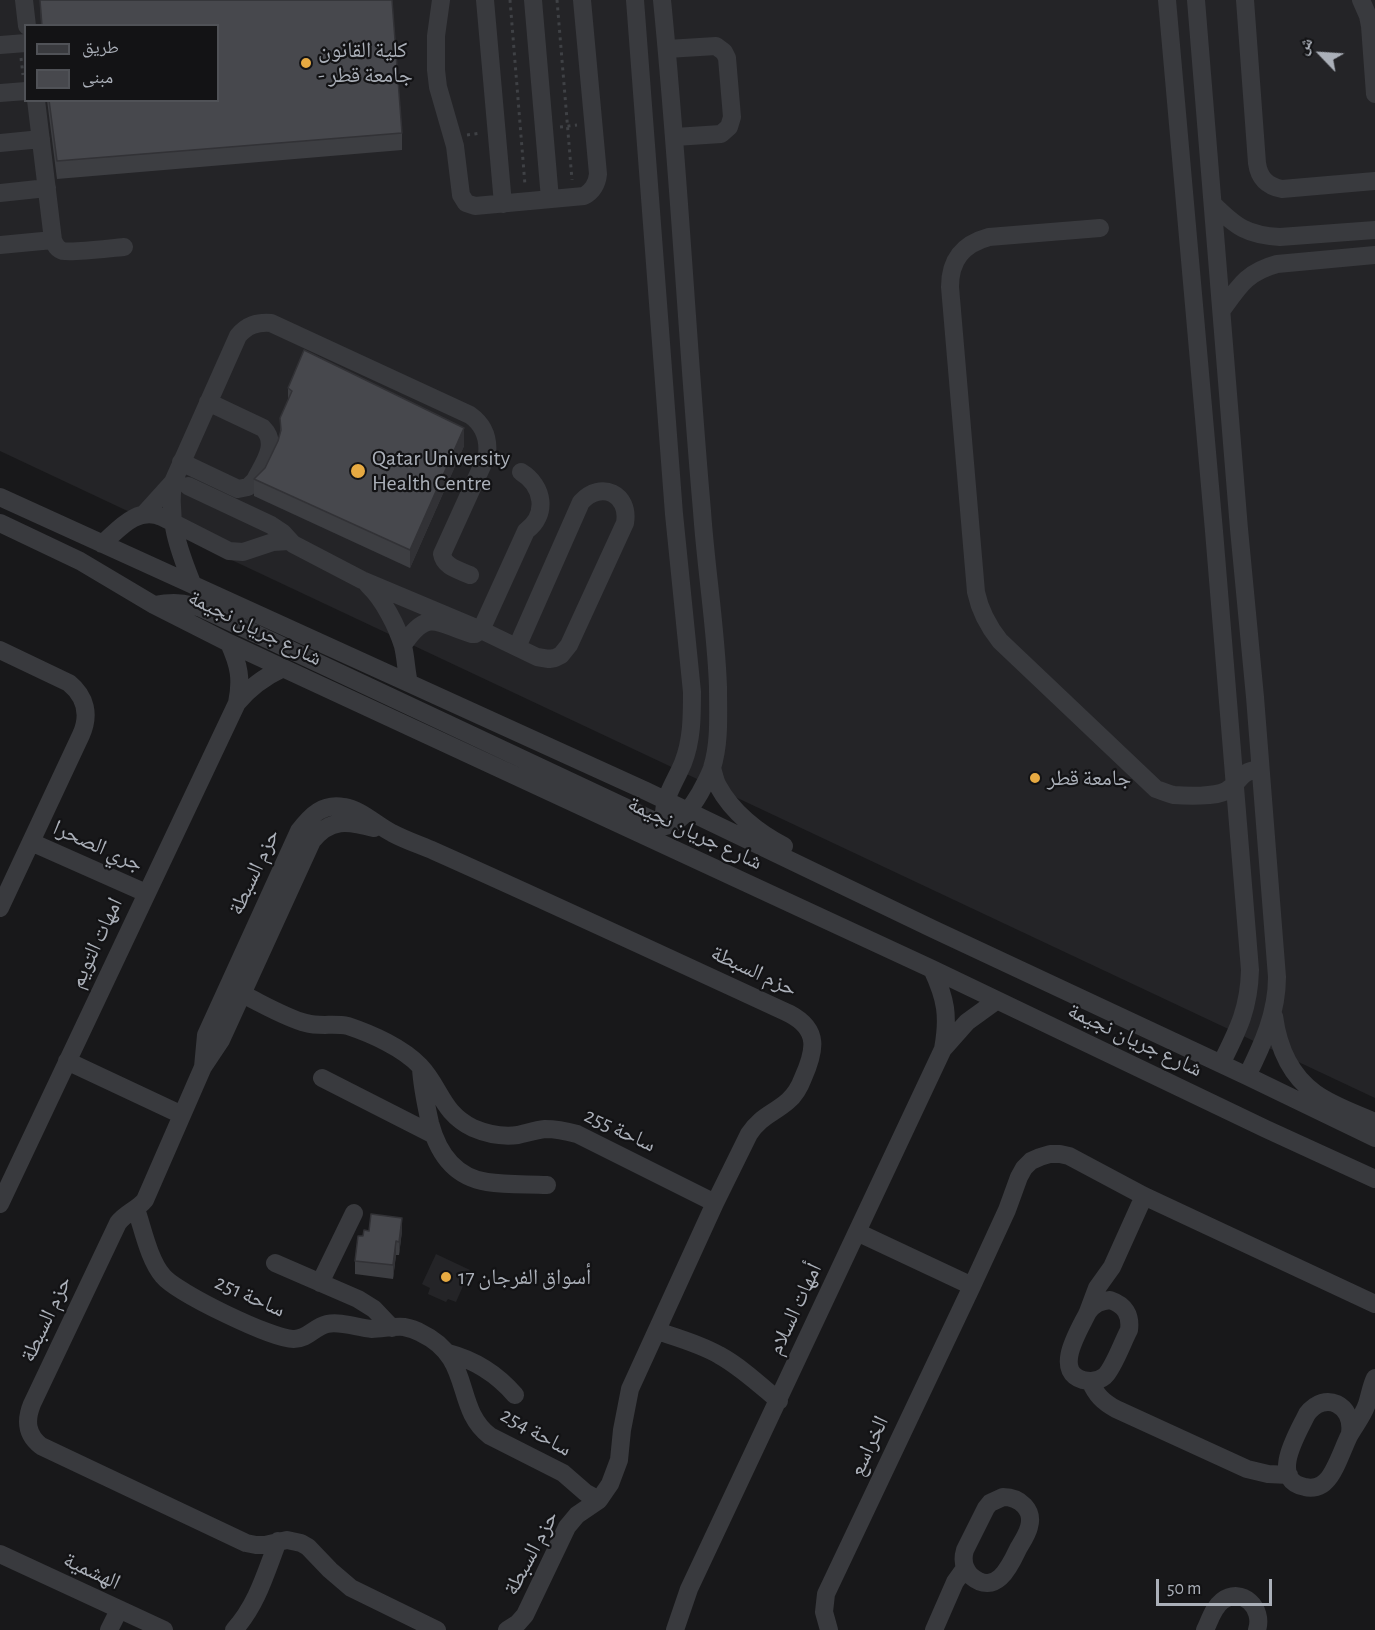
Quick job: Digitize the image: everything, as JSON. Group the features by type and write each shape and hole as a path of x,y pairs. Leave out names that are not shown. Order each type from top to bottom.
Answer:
{"street":[{"path":"24,0 27,24"},
{"path":"441,0 436,36 436,70 442,103 455,146 460,191 463,199 476,207 584,196 596,185 582,0"},
{"path":"485,0 502,204"},
{"path":"533,0 550,199"},
{"path":"635,0 675,514 691,684 691,732 684,761 665,801 663,814 669,836 681,853"},
{"path":"628,829 665,826 688,812 712,768 717,743 719,712 716,647 702,512 675,137 662,0"},
{"path":"1167,0 1250,970 1246,1006 1241,1023 1221,1064"},
{"path":"1196,0 1277,984 1263,1044 1247,1076"},
{"path":"1245,0 1257,163 1260,176 1270,185 1282,189 1375,181"},
{"path":"1361,0 1370,26 1375,94"},
{"path":"637,30 665,27"},
{"path":"0,45 24,43"},
{"path":"667,49 716,46 724,52 727,58 732,117 729,127 721,134 675,137"},
{"path":"0,93 24,91"},
{"path":"36,102 53,240 58,248 68,251 124,247"},
{"path":"1178,121 1206,118"},
{"path":"0,143 41,139"},
{"path":"0,193 47,188"},
{"path":"1213,204 1242,229 1267,236 1375,230"},
{"path":"1100,228 989,237 970,244 963,250 952,267 950,287 979,606 984,618 1000,641 1156,789 1173,795 1217,794 1224,792 1247,772 1260,769"},
{"path":"0,245 53,240"},
{"path":"1222,310 1239,286 1251,274 1263,268 1277,264 1375,255"},
{"path":"192,583 179,550 171,502 181,488 181,462 238,336 248,327 262,322 279,326 476,419 485,432 487,455 442,554 446,563 470,575"},
{"path":"181,462 232,487 243,488 248,487 255,480 270,451 271,441 263,428 208,402"},
{"path":"403,645 413,630 425,622 439,621 472,634 481,630 526,531 528,497 518,476"},
{"path":"102,544 132,518 145,513 181,488"},
{"path":"181,488 243,518 277,529 289,541 362,580 481,630 537,657 549,659 565,651 625,523 626,509 618,497 599,491 592,493 581,502 517,647"},
{"name":"شارع جريان نجيمة","path":"0,497 665,801 1375,1138"},
{"path":"675,514 702,512"},
{"path":"145,513 173,522 229,550 243,552 273,542 289,541"},
{"path":"243,518 255,534 258,546"},
{"name":"شارع جريان نجيمة","path":"0,523 80,561 154,605 229,643 932,969 1375,1179"},
{"path":"1214,531 1239,529"},
{"path":"362,580 384,604 403,645 409,683"},
{"path":"154,605 174,602 201,608 665,826"},
{"name":"امهات التويم","path":"0,1204 237,703 240,676 229,643"},
{"name":"جري الصحرا","path":"0,650 69,683 80,695 86,711 84,727 0,908"},
{"name":"امهات التويم","path":"237,703 255,684 283,668"},
{"path":"712,768 717,785 724,795 757,830 845,874 862,896"},
{"name":"حزم السبطة","path":"203,1067 206,1035 248,961 273,906 308,850 314,814 323,808 334,806 356,811 391,833 542,899 790,1014 803,1023 811,1037 811,1061 800,1085 789,1101 755,1125 715,1203 630,1389 619,1460 610,1484 599,1500 577,1515 567,1527 525,1616 507,1630"},
{"name":"جري الصحرا","path":"31,842 146,893"},
{"name":"حزم السبطة","path":"248,961 242,994 221,1040 203,1067 145,1200 136,1209 123,1216 118,1223 32,1404 27,1420 31,1435 41,1446 246,1543 265,1545 278,1541 296,1541 308,1547 351,1588 437,1630"},
{"name":"أمهات السلام","path":"932,969 943,993 946,1007 943,1049"},
{"path":"242,994 306,1023 341,1024 355,1028 399,1050 421,1067 432,1134 446,1159 464,1174 475,1179 498,1183 547,1185"},
{"name":"أمهات السلام","path":"675,1630 689,1589 943,1049 967,1022 996,1000"},
{"path":"1273,1008 1286,1060 1304,1083 1324,1099 1375,1122"},
{"path":"67,1061 182,1115"},
{"name":"ساحة 255","path":"421,1067 448,1108 464,1122 484,1132 506,1136 547,1129 577,1134 715,1203"},
{"path":"322,1078 432,1134"},
{"name":"الخراسع","path":"829,1630 824,1612 826,1594 972,1286 1007,1210 1019,1177 1024,1168 1040,1156 1060,1154 1069,1156 1144,1196 1375,1304"},
{"path":"1088,1312 1097,1303 1110,1300 1126,1311 1130,1323 1129,1330 1109,1370 1101,1378 1090,1381 1078,1378 1074,1374 1068,1364 1069,1352 1097,1288 1112,1267 1144,1196"},
{"name":"ساحة 251","path":"136,1209 154,1260 163,1276 177,1288 233,1317 289,1339 302,1338 310,1335 320,1326 332,1323 370,1329 392,1328"},
{"path":"320,1283 354,1213"},
{"path":"857,1232 972,1286"},
{"path":"275,1263 366,1304 392,1328"},
{"path":"1112,1267 1112,1285 1116,1302"},
{"name":"ساحة 254","path":"392,1328 404,1327 424,1334 448,1353 458,1371 473,1417 483,1431 562,1473 585,1493 599,1500"},
{"path":"657,1331 705,1347 720,1355 735,1364 779,1401"},
{"path":"448,1353 486,1368 514,1395"},
{"path":"1337,1404 1357,1396 1374,1380"},
{"path":"1350,1433 1351,1420 1343,1408 1331,1402 1317,1404 1307,1414 1287,1457 1287,1469 1292,1480 1303,1487 1315,1487 1321,1485 1330,1476 1350,1433 1363,1414 1374,1380"},
{"path":"1090,1381 1100,1399 1116,1409 1237,1465 1268,1474 1289,1475"},
{"path":"1003,1497 1017,1499 1027,1508 1029,1528 1006,1572 997,1580 985,1582 973,1578 966,1568 963,1556 965,1550 986,1508 990,1503 1003,1497"},
{"path":"234,1630 257,1597 278,1541"},
{"name":"الهشمية","path":"0,1554 164,1630"},
{"path":"934,1630 955,1581 966,1568"},
{"name":"أمهات السلام","path":"664,1630 689,1589"},
{"path":"1205,1630 1219,1603 1225,1599 1239,1597 1251,1602 1256,1608 1259,1621 1257,1630"},
{"path":"109,1630 119,1610"}],"path":[{"path":"510,0 526,202"},
{"path":"557,0 573,197"},
{"path":"520,130 593,124"},
{"path":"452,132 462,130 463,135 496,132"}],"shaded area":[{"name":"جامعة قطر","path":"0,0 1375,0 1375,1098 0,451"},
{"name":"أسواق الفرجان 17","path":"436,1254 470,1270 456,1302 448,1299 446,1302 428,1294 430,1288 422,1284"}],"building":[{"name":"كلية القانون - جامعة قطر","path":"40,0 392,0 402,133 57,161 49,102 219,102 219,24 42,24"},
{"name":"Qatar University Health Centre","path":"304,350 464,428 410,550 254,479 265,468 278,441 281,430 280,418 292,391 288,388"},
{"path":"371,1214 402,1218 393,1265 355,1261 358,1236 363,1236 364,1230 369,1231"}],"place":[{"name":"كلية القانون - جامعة قطر","path":"306,63"},
{"name":"Qatar University Health Centre","path":"358,471"},
{"name":"جامعة قطر","path":"1035,778"},
{"name":"أسواق الفرجان 17","path":"446,1277"}]}
